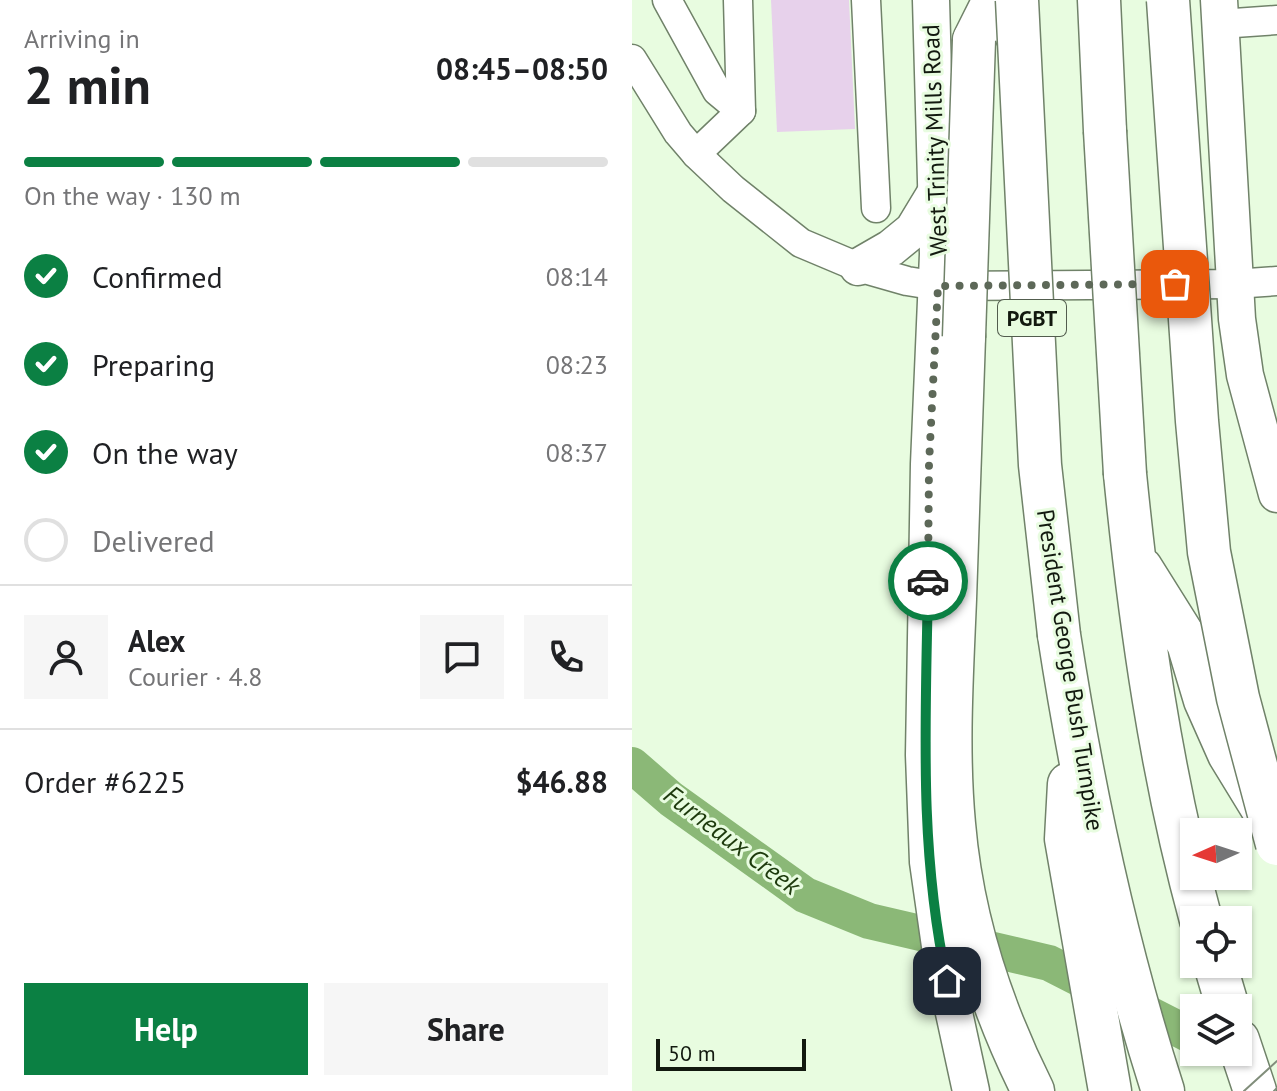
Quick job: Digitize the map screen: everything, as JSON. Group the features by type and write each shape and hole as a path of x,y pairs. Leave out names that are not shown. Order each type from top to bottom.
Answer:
{"highway":[{"path":"994,0 974,40 951,767 954,825 971,928 993,1001 1009,1043 1033,1091"},
{"name":"President George Bush Turnpike","path":"1017,0 1040,465 1048,557 1072,718 1091,818 1124,960 1163,1091"},
{"path":"1099,0 1125,474 1133,555 1157,720 1174,810 1198,906"},
{"path":"1168,0 1209,552 1238,698 1277,844"},
{"path":"1133,555 1188,643 1205,700 1229,754 1277,828"},
{"path":"1072,718 1066,839 1110,1091"},
{"path":"1247,1066 1255,1091"}],"main road":[{"name":"West Trinity Mills Road","path":"931,0 938,286 929,464 924,755 928,862 941,953 971,1091"},
{"path":"1220,12 1234,284 1245,375 1277,494"},
{"path":"858,267 891,248 913,230 936,192"}],"street":[{"path":"667,0 717,91 741,111"},
{"path":"696,154 741,111 738,0"},
{"path":"866,0 876,208"},
{"path":"1220,12 1277,20"},
{"path":"632,59 678,133 733,189 801,243 858,267 938,286 1277,281"}],"building":[{"path":"771,0 849,0 855,129 777,132"}],"waterway":[{"name":"Furneaux Creek","path":"632,765 671,799 805,895 869,921 1049,963 1180,1030"}],"tram line":[{"path":"1244,1091 1277,1061"},
{"path":"1274,1091 1277,1088"}],"way so far":[{"path":"928,581 929,464 938,286 1175,284"}],"route":[{"path":"928,581 924,755 928,862 947,981"}]}
